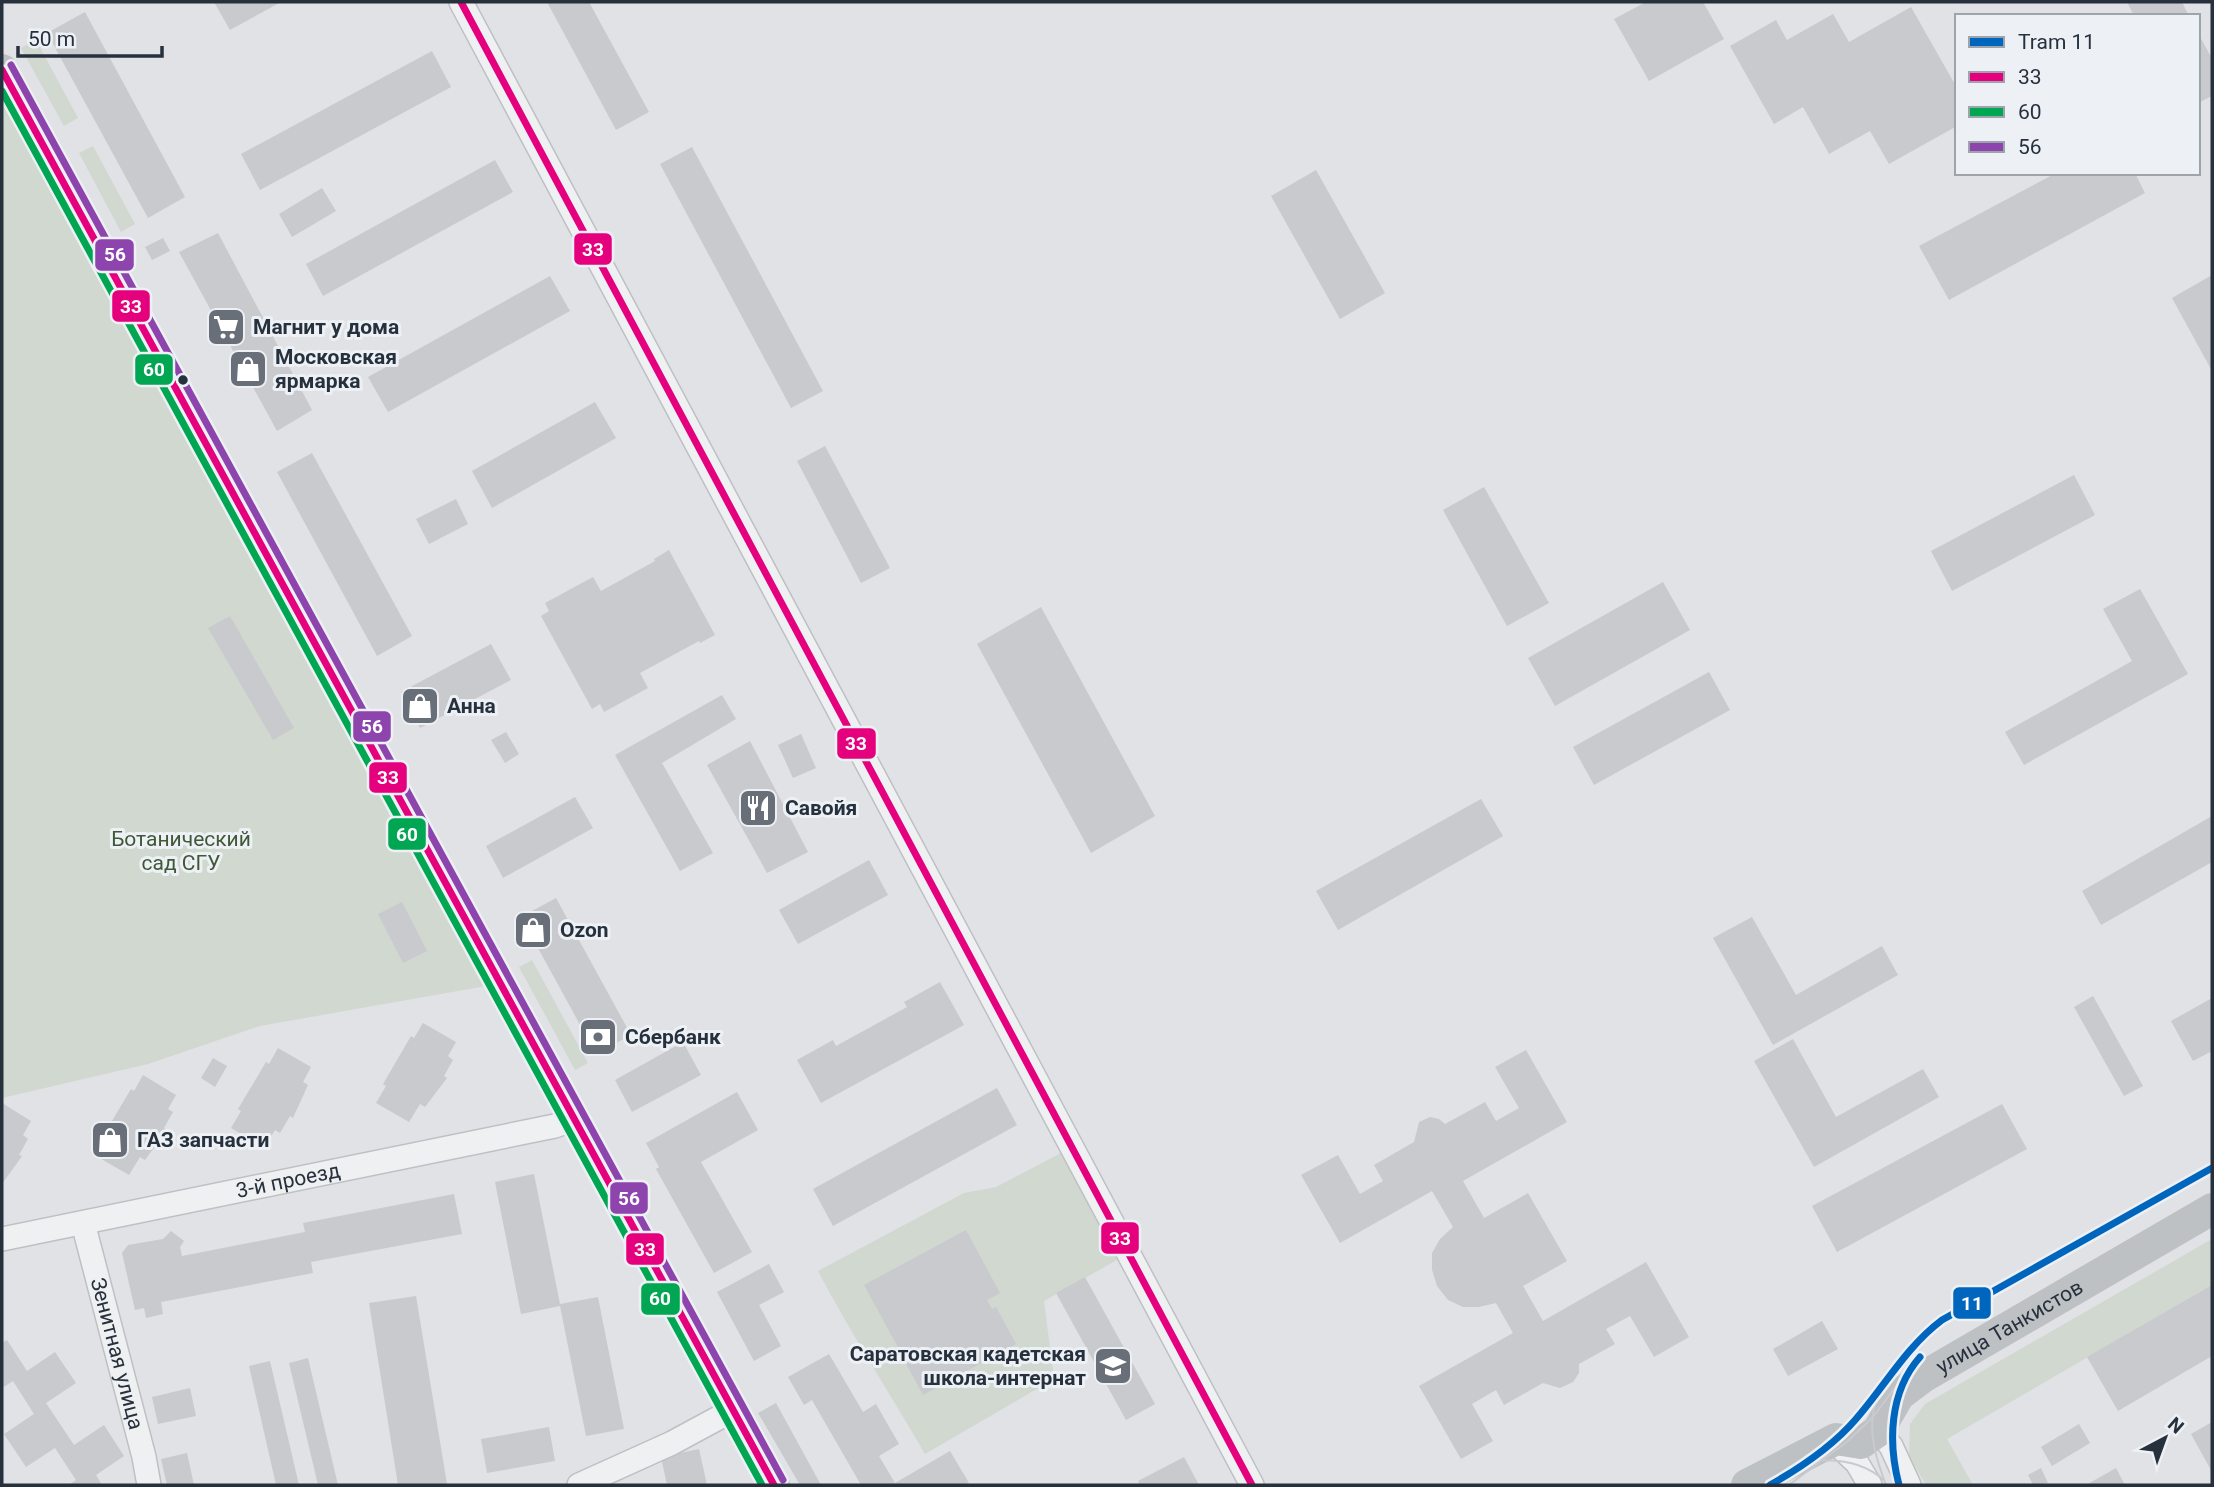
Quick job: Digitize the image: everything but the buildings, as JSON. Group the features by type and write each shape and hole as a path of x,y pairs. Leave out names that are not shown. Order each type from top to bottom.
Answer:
{"main road":[{"path":"2,70 774,1485"},
{"name":"улица Танкистов","path":"1858,1444 1899,1395 1923,1377 2212,1209"},
{"path":"1747,1485 1794,1459 1858,1444"}],"street":[{"path":"461,2 1252,1485"},
{"name":"3-й проезд","path":"2,1239 555,1126 573,1119"},
{"name":"Зенитная улица","path":"83,1223 149,1485"},
{"path":"579,1485 672,1443 733,1410"},
{"path":"1870,1485 1858,1444 1891,1446 1909,1485"}],"green space":[{"path":"36,40 78,118 64,126 21,48"},
{"name":"Ботанический сад СГУ","path":"2,95 486,986 260,1026 148,1064 2,1098"},
{"path":"93,146 135,224 121,232 79,153"},
{"path":"532,960 588,1063 575,1070 519,967"},
{"path":"1061,1153 1117,1260 1044,1301 1054,1379 925,1454 818,1271 964,1193 996,1187"},
{"path":"2212,1239 2212,1285 1947,1439 1973,1485 1926,1485 1909,1456 1910,1424 1925,1404"}],"tram line":[{"name":"11","path":"1770,1485 1805,1464 1837,1439 1867,1406 1917,1342 1942,1320 2212,1168"},
{"name":"11","path":"1899,1485 1893,1452 1894,1418 1902,1386 1920,1357"},
{"path":"1789,1485 1848,1441 1873,1417 1912,1365"},
{"path":"1886,1485 1874,1448 1872,1418 1877,1399 1891,1372"},
{"path":"1819,1461 1853,1464 1884,1480"}],"transit line":[{"name":"33","path":"461,2 1252,1485"},
{"name":"56","path":"11,65 783,1480"},
{"name":"33","path":"2,70 774,1485"},
{"name":"60","path":"2,91 762,1485"}],"place":[{"name":"Магнит у дома","path":"226,327"},
{"name":"Московская ярмарка","path":"248,369"},
{"name":"Анна","path":"420,706"},
{"name":"Савойя","path":"758,808"},
{"name":"Ozon","path":"533,930"},
{"name":"Сбербанк","path":"598,1037"},
{"name":"ГАЗ запчасти","path":"110,1140"},
{"name":"Саратовская кадетская школа-интернат","path":"1113,1366"}]}
